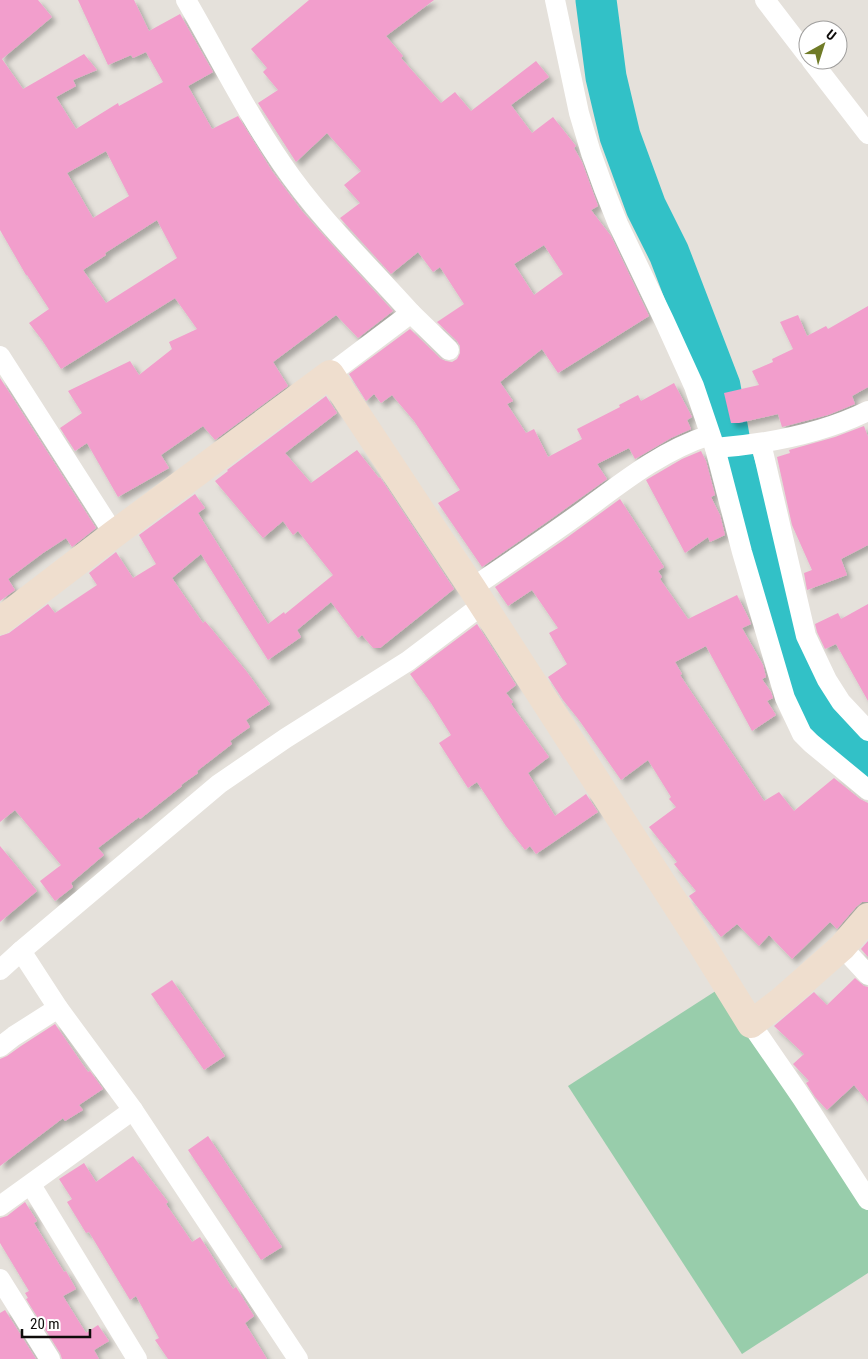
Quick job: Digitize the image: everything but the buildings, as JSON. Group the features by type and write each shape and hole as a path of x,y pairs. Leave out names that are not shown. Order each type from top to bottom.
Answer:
{"street":[{"path":"186,0 259,128 283,165 318,211 412,313 449,350"},
{"path":"555,0 579,113 604,190 694,386 716,443 742,552 785,698 802,734 868,790"},
{"path":"765,0 798,43"},
{"path":"819,70 868,134"},
{"path":"0,621 412,313"},
{"path":"0,356 114,534"},
{"path":"330,374 477,596 751,1024 802,1098 868,1200"},
{"path":"0,970 219,784 251,761 408,661 477,596 624,480 672,450 693,440 716,443 757,444 822,429 868,411"},
{"path":"757,444 806,636 840,702 868,731"},
{"path":"751,1024 782,1000 842,947 868,918"},
{"path":"842,947 868,975"},
{"path":"21,951 58,1008 133,1110 298,1359"},
{"path":"0,1047 58,1008"},
{"path":"0,1206 133,1110"},
{"path":"31,1185 137,1359"},
{"path":"0,1279 50,1359"}],"green space":[{"path":"725,985 868,1204 868,1273 742,1354 568,1086"}],"waterway":[{"path":"596,0 606,77 620,136 646,207 669,253 720,386 733,459 757,536 782,638 813,704 868,761"}]}
